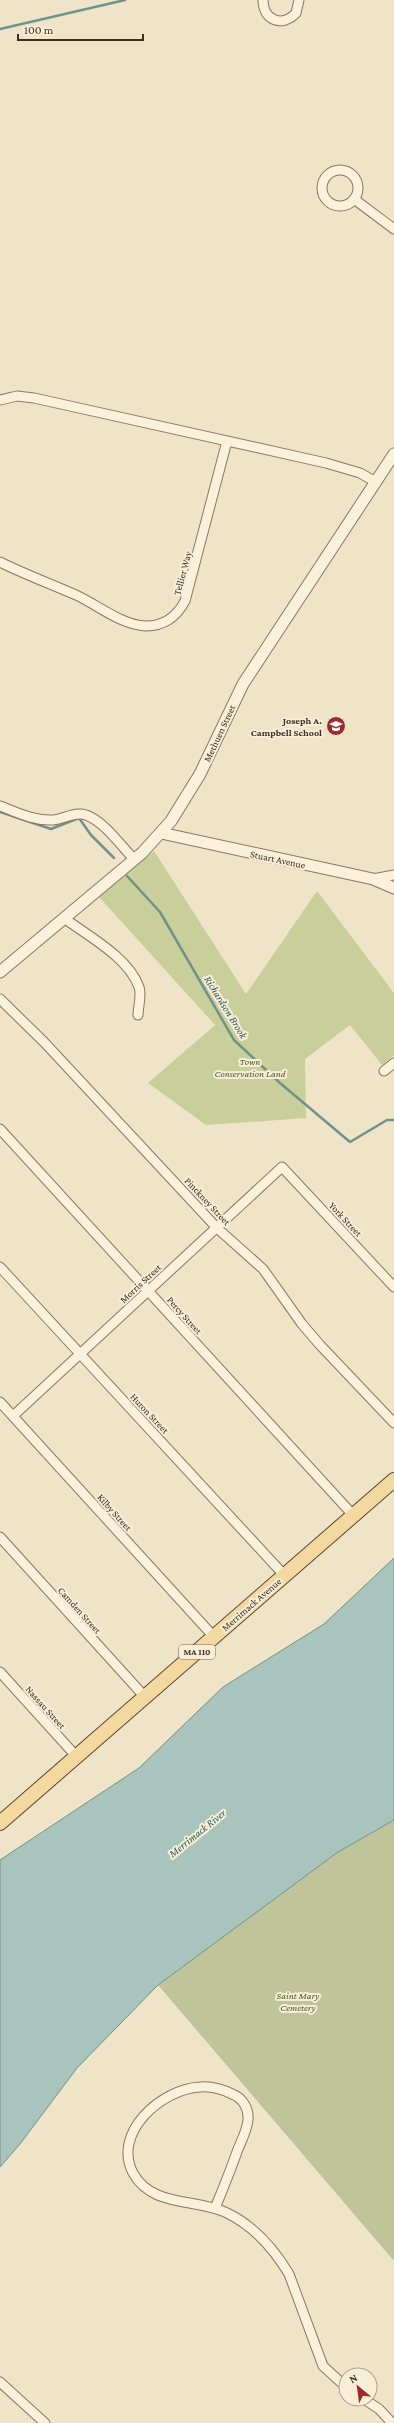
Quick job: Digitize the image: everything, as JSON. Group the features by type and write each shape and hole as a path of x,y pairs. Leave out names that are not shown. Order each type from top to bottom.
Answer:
{"main road":[{"name":"Merrimack Avenue","path":"0,1823 394,1480"}],"street":[{"path":"263,0 265,12 274,20 280,22 286,21 296,14 299,0"},
{"path":"354,199 394,229"},
{"path":"0,400 17,396 34,398 342,467 376,482"},
{"name":"Tellier Way","path":"0,562 134,624 154,625 170,620 176,615 185,601 227,441"},
{"name":"Methuen Street","path":"0,972 134,859 161,833 182,806 200,774 243,684 394,454"},
{"path":"0,806 40,820 56,820 78,814 85,814 97,821 134,859"},
{"name":"Stuart Avenue","path":"161,833 373,878 394,888"},
{"path":"373,878 394,875"},
{"path":"64,918 106,947 123,964 139,988 138,1015"},
{"name":"Pinckney Street","path":"0,999 39,1036 217,1228 263,1269 306,1329 394,1423"},
{"path":"384,1071 394,1063"},
{"name":"Percy Street","path":"0,1129 354,1515"},
{"name":"Morris Street","path":"13,1416 282,1167"},
{"name":"York Street","path":"282,1167 394,1287"},
{"name":"Huron Street","path":"0,1266 284,1575"},
{"name":"Kilby Street","path":"0,1402 214,1636"},
{"name":"Camden Street","path":"0,1537 144,1697"},
{"name":"Nassau Street","path":"0,1672 76,1756"},
{"path":"215,2208 246,2130 248,2111 237,2096 218,2089 199,2087 171,2096 140,2121 130,2138 128,2156 129,2164 138,2181 155,2195 215,2208 237,2218 272,2248 281,2260 295,2288 323,2366 338,2380"},
{"path":"0,2382 45,2423"},
{"path":"377,2407 392,2423"}],"green space":[{"name":"Town Conservation Land","path":"154,851 246,994 317,891 394,993 394,1055 382,1065 350,1025 305,1059 306,1118 206,1125 148,1083 215,1025 99,897"},
{"name":"Saint Mary Cemetery","path":"394,1820 394,2261 158,1985 338,1852"}],"water":[{"name":"Merrimack River","path":"394,1558 394,1820 338,1852 158,1985 77,2068 20,2144 0,2167 0,1860 139,1768 223,1687 324,1624"}],"waterway":[{"path":"0,29 125,0"},
{"name":"Richardson Brook","path":"0,812 51,829 79,818 91,835 114,858"},
{"name":"Richardson Brook","path":"127,876 160,912 234,1040 280,1083 350,1142 387,1120 394,1120"}],"place":[{"name":"Joseph A. Campbell School","path":"336,726"}]}
